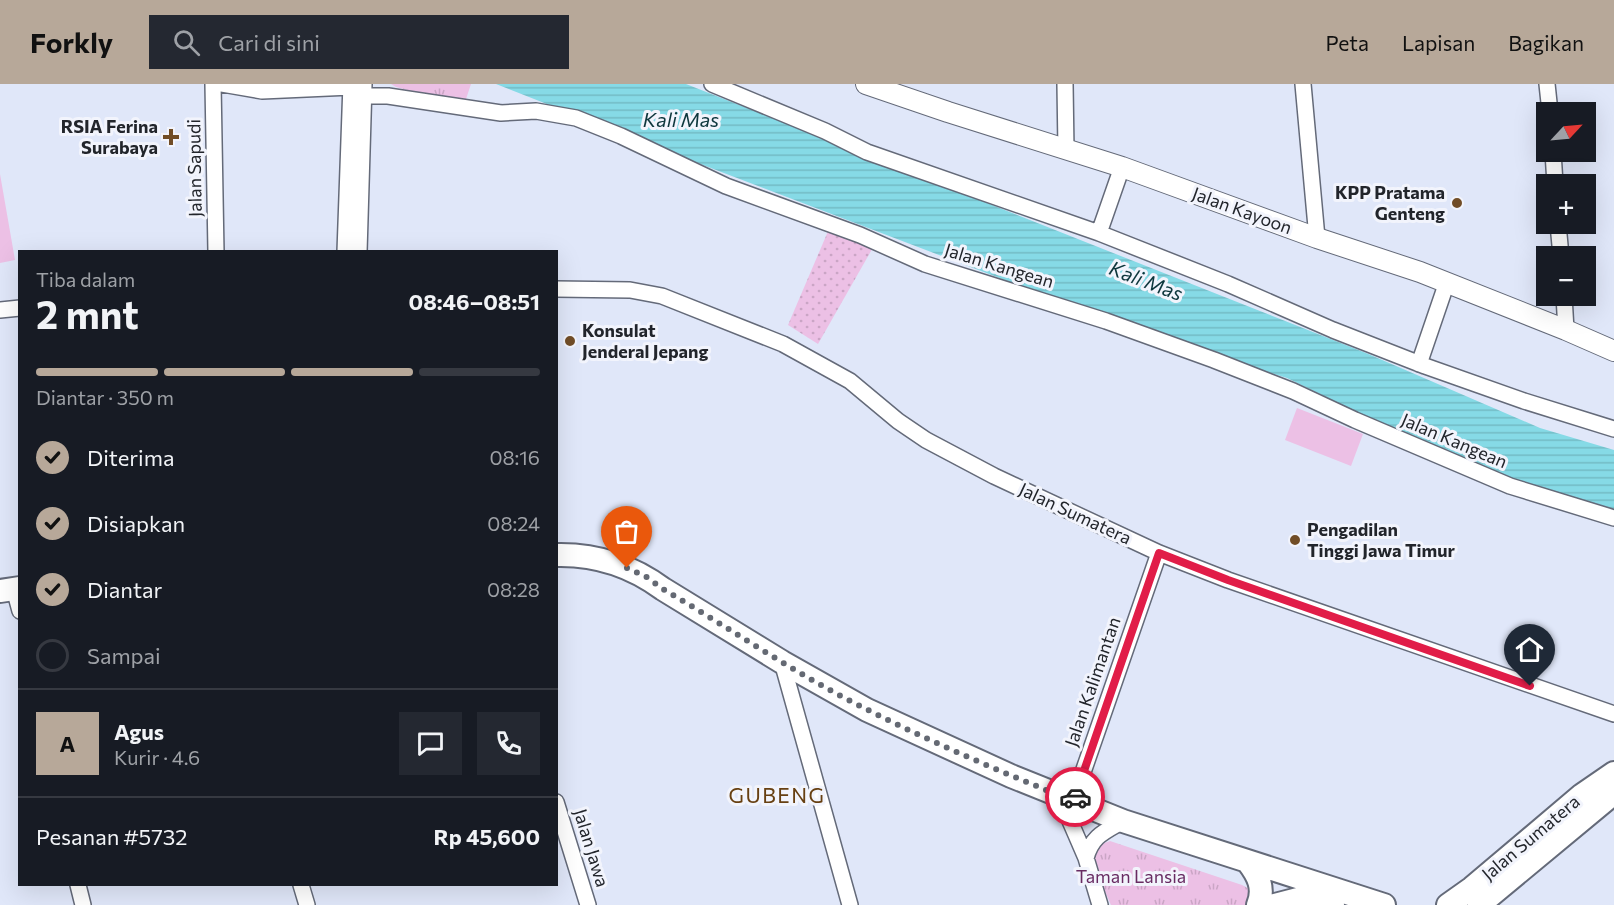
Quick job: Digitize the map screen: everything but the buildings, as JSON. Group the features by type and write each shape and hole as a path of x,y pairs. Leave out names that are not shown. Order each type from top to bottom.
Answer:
{"highway":[{"path":"558,555 601,559 645,576 782,663 867,710 1011,776 1123,821 1384,905"},
{"name":"Jalan Sumatera","path":"1448,905 1472,888 1582,795 1614,772"},
{"name":"Jalan Sumatera","path":"1479,905 1614,793"},
{"path":"1248,862 1260,881 1261,899 1258,905"},
{"path":"1275,905 1302,898 1333,905"}],"main road":[{"name":"Jalan Kayoon","path":"866,84 1122,167 1317,238 1447,282 1614,351"}],"street":[{"name":"Jalan Sapudi","path":"213,84 216,250"},
{"name":"Jalan Kangean","path":"222,84 262,91 357,88 388,96 501,113 536,111 576,118 621,136 726,186 860,235 925,264 1106,321 1214,360 1284,387 1510,486 1614,518"},
{"path":"711,84 825,131 867,152 1099,233 1419,364 1524,401 1614,429"},
{"path":"1065,84 1066,150"},
{"path":"1303,84 1317,238"},
{"path":"1547,84 1549,102"},
{"path":"345,250 357,88"},
{"path":"357,88 359,250"},
{"path":"1099,233 1122,167"},
{"path":"1419,364 1447,282"},
{"name":"Jalan Sumatera","path":"558,289 630,290 662,296 783,344 850,381 898,421 926,440 994,476 1159,553 1228,580 1451,659 1614,714"},
{"path":"1565,306 1566,330"},
{"path":"0,310 18,308"},
{"name":"Jalan Kalimantan","path":"1100,905 1086,858 1070,821 1073,801 1159,553"},
{"path":"782,663 850,905"},
{"name":"Jalan Jawa","path":"558,808 588,905"},
{"path":"1086,858 1094,840 1123,821"},
{"path":"78,886 83,905"},
{"path":"301,886 307,905"}],"green space":[{"path":"391,84 471,84 464,105"},
{"path":"0,174 15,260 0,263"},
{"path":"829,229 875,244 818,344 788,325"},
{"path":"1297,408 1363,434 1351,466 1285,440"},
{"name":"Taman Lansia","path":"1110,841 1242,885 1253,891 1253,905 1111,905 1100,879 1095,858 1097,848"}],"water":[{"name":"Kali Mas","path":"496,84 686,84 1366,353 1540,428 1614,450 1614,509 1466,465 1287,378 1141,332"}],"way so far":[{"path":"627,568 645,576 782,663 867,710 1011,776 1073,801 1075,797"}],"place":[{"name":"RSIA Ferina Surabaya","path":"171,137"},
{"name":"KPP Pratama Genteng","path":"1457,203"},
{"name":"Konsulat Jenderal Jepang","path":"570,341"},
{"name":"Pengadilan Tinggi Jawa Timur","path":"1295,540"}],"district":[{"name":"GUBENG","path":"777,796"}],"route":[{"path":"1075,797 1159,553 1228,580 1530,686"}]}
